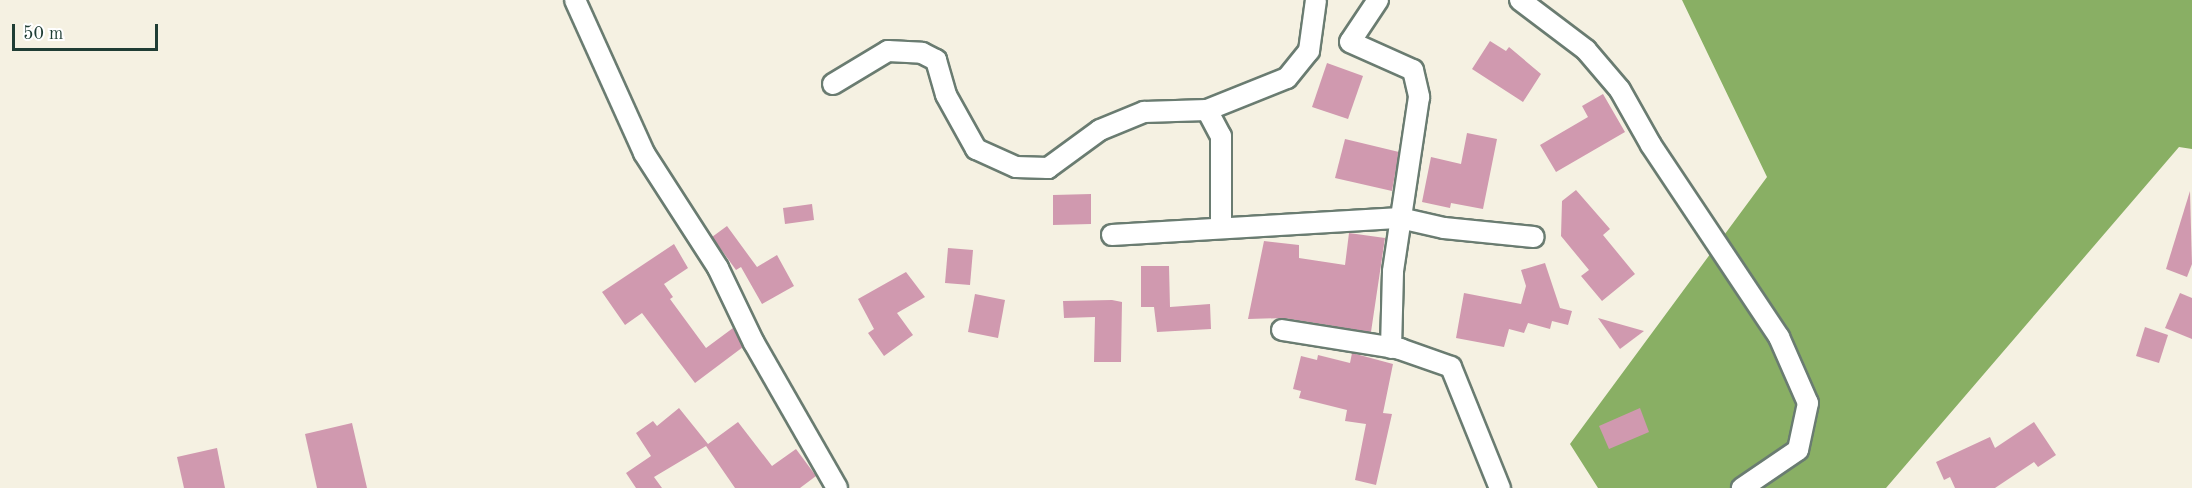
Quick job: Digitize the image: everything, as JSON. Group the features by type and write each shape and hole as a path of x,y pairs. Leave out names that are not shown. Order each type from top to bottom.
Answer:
{"street":[{"path":"575,0 644,153 718,268 753,344 837,488"},
{"path":"832,84 888,51 922,53 936,60 946,95 976,149 1016,167 1048,168 1100,130 1144,112 1207,110 1287,78 1309,51 1316,0"},
{"path":"1378,0 1350,42 1413,70 1419,97 1393,272 1391,348"},
{"path":"1520,0 1586,50 1620,90 1651,145 1779,336 1808,403 1798,450 1742,488"},
{"path":"1207,110 1221,136 1221,226"},
{"path":"1112,235 1221,226 1400,218 1444,228 1534,237"},
{"path":"1282,330 1391,348 1451,367 1500,488"}],"green space":[{"path":"1682,0 2192,0 2192,149 2179,147 1886,488 1598,488 1570,444 1767,177"}],"building":[{"path":"1490,41 1506,51 1509,47 1541,74 1523,102 1472,69"},
{"path":"1327,63 1363,76 1348,119 1312,107"},
{"path":"1603,94 1625,132 1556,172 1540,145 1588,117 1582,106"},
{"path":"1467,133 1497,139 1483,209 1451,203 1450,208 1422,202 1431,157 1461,164"},
{"path":"1345,139 1399,152 1392,191 1335,178"},
{"path":"1576,190 1610,229 1603,235 1635,274 1602,301 1581,276 1589,270 1561,236 1562,201"},
{"path":"2190,191 2192,264 2187,277 2166,269"},
{"path":"1091,194 1091,224 1053,225 1053,195"},
{"path":"812,204 814,220 785,224 783,208"},
{"path":"727,226 757,267 777,255 794,286 762,304 741,267 736,270 712,237"},
{"path":"1349,233 1385,238 1371,332 1284,318 1248,319 1264,241 1299,245 1299,258 1345,265"},
{"path":"674,244 688,268 664,284 673,297 670,299 706,348 733,328 743,347 695,383 642,313 625,325 602,292"},
{"path":"948,248 973,250 970,285 945,283"},
{"path":"1545,263 1560,308 1572,311 1568,325 1552,321 1550,329 1528,323 1524,333 1509,329 1504,347 1456,338 1464,293 1521,304 1526,286 1521,270"},
{"path":"1141,266 1169,266 1170,307 1210,304 1211,329 1157,332 1154,307 1141,307"},
{"path":"906,272 925,297 897,313 913,335 884,356 868,333 874,329 858,299"},
{"path":"2180,293 2192,298 2192,339 2165,328"},
{"path":"975,294 1005,300 998,338 968,332"},
{"path":"1112,300 1122,302 1121,362 1094,362 1095,317 1064,318 1063,301"},
{"path":"1598,318 1644,331 1620,349"},
{"path":"2145,327 2168,335 2159,363 2136,356"},
{"path":"1352,353 1393,364 1383,413 1392,414 1376,485 1355,480 1366,424 1345,421 1347,410 1299,398 1301,391 1293,389 1301,356 1317,360 1318,355 1350,363"},
{"path":"679,408 708,444 738,422 772,466 796,449 816,476 800,488 735,488 706,446 654,477 662,488 636,488 626,473 651,456 636,433 653,421 657,426"},
{"path":"1640,408 1649,432 1609,449 1599,426"},
{"path":"2034,422 2056,455 2038,467 2034,462 1995,488 1955,488 1950,477 1944,480 1936,462 1990,437 1995,448"},
{"path":"352,423 367,488 317,488 305,434"},
{"path":"217,448 225,488 184,488 177,457"}]}
